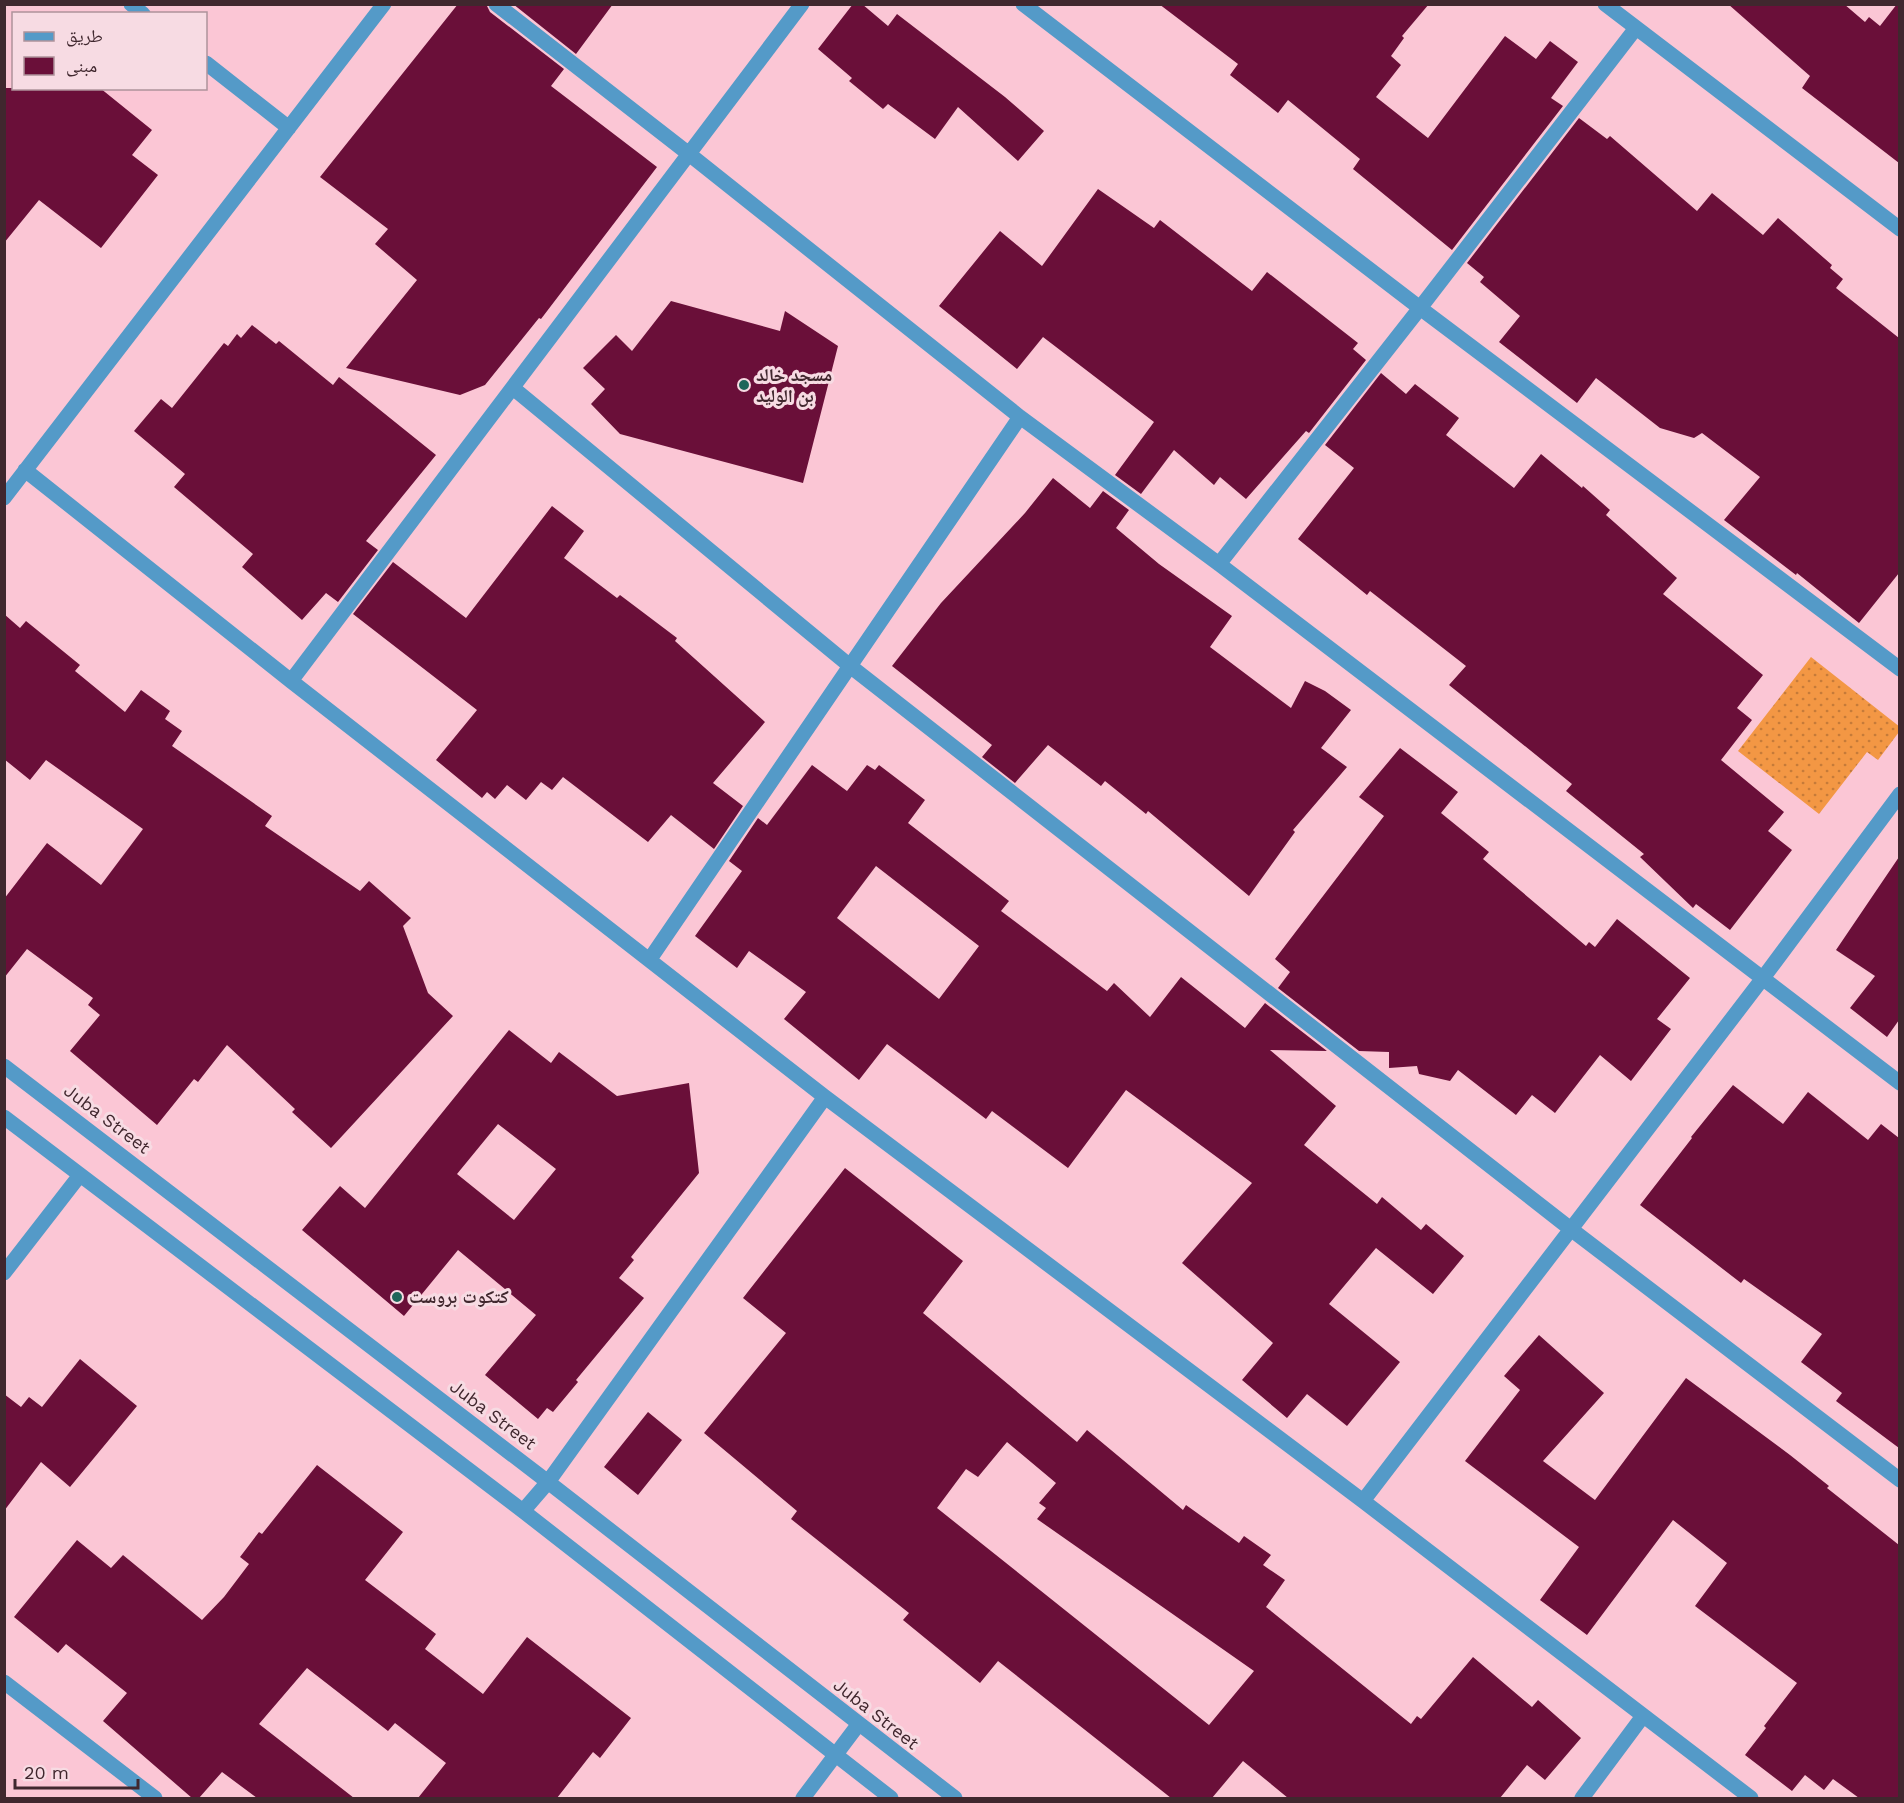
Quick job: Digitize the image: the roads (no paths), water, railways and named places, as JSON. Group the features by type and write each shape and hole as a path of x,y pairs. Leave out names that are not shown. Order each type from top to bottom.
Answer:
{"street":[{"path":"4,498 384,4"},
{"path":"496,4 1020,417 1219,564 1899,1083"},
{"path":"291,681 802,4"},
{"path":"1023,4 1420,308 1899,669"},
{"path":"1605,4 1899,230"},
{"path":"1219,564 1636,28"},
{"path":"207,64 289,128"},
{"path":"513,388 850,666 1572,1230 1899,1480"},
{"path":"650,959 1020,417"},
{"path":"25,470 291,681 825,1097 1363,1501 1751,1798"},
{"path":"1363,1501 1572,1230 1899,794"},
{"name":"Juba Street","path":"4,1066 548,1482 858,1725 955,1798"},
{"path":"523,1511 548,1482 825,1097"},
{"path":"4,1117 523,1511 891,1798"},
{"path":"4,1273 80,1174"},
{"path":"4,1682 155,1798"},
{"path":"1582,1798 1643,1716"},
{"path":"803,1798 858,1725"}],"place":[{"name":"مسجد خالد بن الوليد","path":"744,385"},
{"name":"كتكوت بروست","path":"397,1297"}]}
